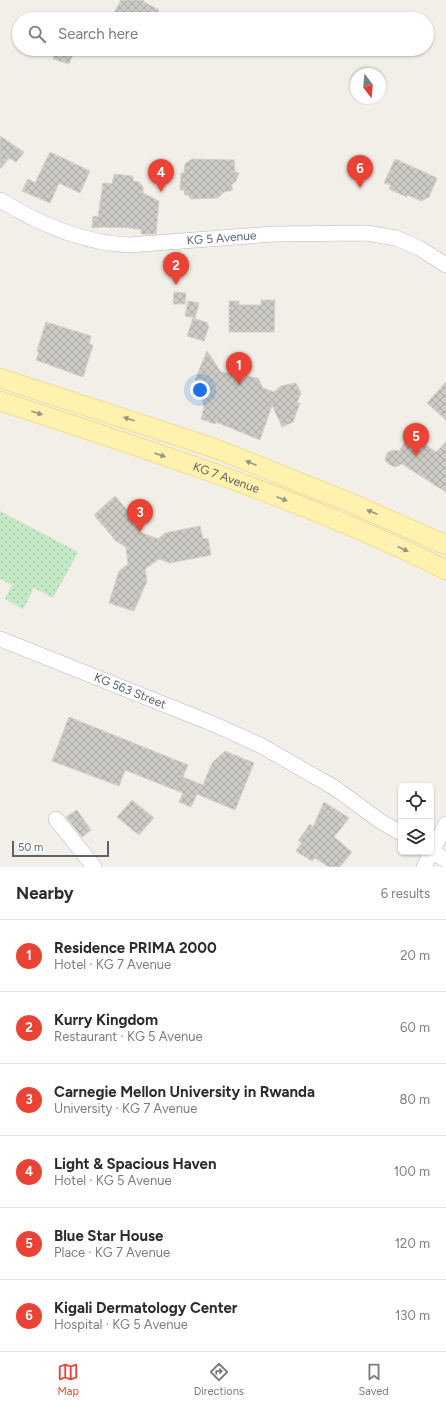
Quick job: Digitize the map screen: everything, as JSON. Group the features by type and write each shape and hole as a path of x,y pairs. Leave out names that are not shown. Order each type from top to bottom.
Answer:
{"main road":[{"name":"KG 7 Avenue","path":"0,378 214,448 349,502 446,545"},
{"name":"KG 7 Avenue","path":"0,401 172,459 277,497 339,521 406,550 446,570"}],"street":[{"name":"KG 5 Avenue","path":"0,200 23,214 47,225 74,235 106,243 129,245 274,234 366,233 396,238 419,248 446,265"},
{"name":"KG 563 Street","path":"0,639 211,723 260,745 336,788 380,821 398,831"},
{"path":"56,818 94,867"},
{"path":"434,846 446,824"},
{"path":"434,853 446,860"},
{"path":"424,867 429,855"}],"green space":[{"path":"0,511 78,552 53,598 34,588 23,609 5,599 12,585 0,579"}],"building":[{"path":"121,0 143,0 159,10 158,12 114,12"},
{"path":"54,56 72,56 69,64 53,59"},
{"path":"0,136 24,152 16,162 9,158 0,169"},
{"path":"50,152 90,171 80,193 59,183 50,203 22,191 28,179 35,183"},
{"path":"192,159 234,160 235,172 239,173 236,181 231,185 233,190 224,192 218,198 191,199 188,195 185,195 184,190 180,190 181,173 184,173 185,164"},
{"path":"395,159 437,178 429,197 421,201 389,189 391,185 384,183"},
{"path":"114,174 133,176 133,181 139,182 143,187 143,193 159,201 156,234 141,234 141,229 133,228 92,228 93,216 98,217 103,183 112,184"},
{"path":"174,292 186,293 185,304 173,304"},
{"path":"261,300 275,300 274,332 229,332 229,301 239,301 239,305 261,305"},
{"path":"188,301 199,303 195,318 185,316"},
{"path":"193,318 208,323 207,325 209,326 204,341 187,336"},
{"path":"46,322 91,336 89,344 93,345 83,377 36,360 39,352 37,351"},
{"path":"207,351 221,372 258,378 263,388 274,392 281,386 296,383 301,393 297,402 300,403 293,422 282,427 272,405 260,440 216,422 215,424 201,419 204,406 195,380"},
{"path":"446,382 446,420 427,403"},
{"path":"411,425 416,425 421,430 421,442 436,452 446,442 446,492 402,464 395,467 385,460 387,453 393,450 399,451 406,441 406,430"},
{"path":"115,496 137,522 140,532 158,539 165,533 200,526 203,539 208,538 211,555 170,563 159,559 145,569 147,581 134,611 109,603 119,571 128,564 126,547 116,541 94,515"},
{"path":"69,717 188,765 183,777 203,785 212,763 225,751 254,763 235,810 197,794 191,807 179,802 183,793 125,770 119,786 52,761"},
{"path":"132,800 154,818 139,835 117,817"},
{"path":"324,802 349,818 334,837 352,852 340,867 329,867 315,858 312,861 296,851 302,842 298,841 310,824 313,827"},
{"path":"77,810 91,830 82,837 66,817"}],"place":[{"name":"Kigali Dermatology Center","path":"360,188"},
{"name":"Light & Spacious Haven","path":"161,192"},
{"name":"Kurry Kingdom","path":"176,285"},
{"name":"Residence PRIMA 2000","path":"239,385"},
{"name":"Blue Star House","path":"416,456"},
{"name":"Carnegie Mellon University in Rwanda","path":"140,532"}]}
